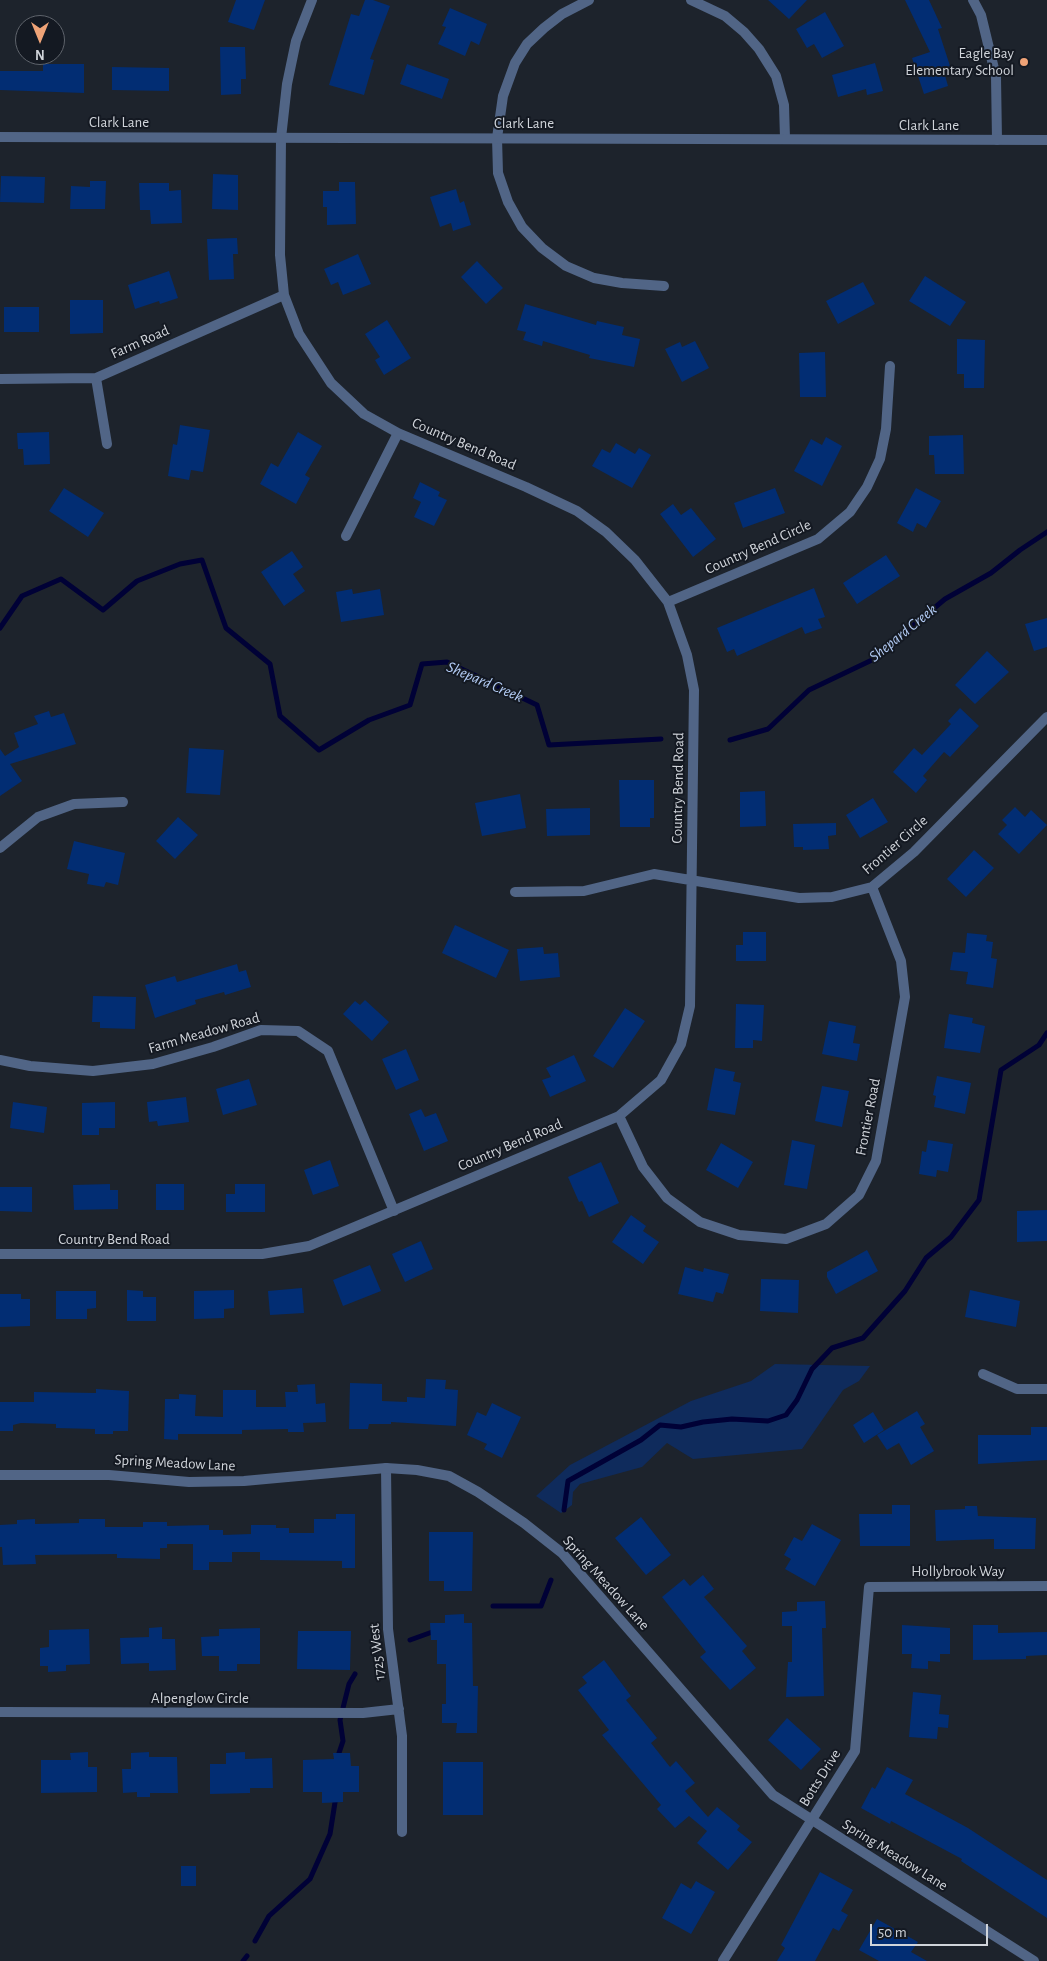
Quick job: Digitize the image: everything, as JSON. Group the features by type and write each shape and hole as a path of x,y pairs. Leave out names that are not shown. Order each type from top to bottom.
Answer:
{"street":[{"name":"Country Bend Road","path":"0,1254 262,1254 309,1246 619,1116 661,1080 681,1044 690,1006 694,690 687,655 668,602 636,560 606,532 577,511 526,487 398,433 364,414 331,383 299,334 284,295 280,254 281,138 287,84 296,41 312,0"},
{"path":"589,0 562,14 527,44 515,63 503,96 497,138 498,173 508,202 522,227 542,248 566,266 594,278 622,283 664,286"},
{"path":"690,0 725,16 744,32 759,49 776,76 784,105 784,138"},
{"path":"973,0 981,15 996,77 997,140"},
{"name":"Clark Lane","path":"0,137 1047,140"},
{"name":"Farm Road","path":"0,379 96,378 284,295"},
{"name":"Country Bend Circle","path":"668,602 818,539 850,512 867,487 880,459 886,429 890,366"},
{"path":"96,378 107,444"},
{"path":"346,536 398,433"},
{"name":"Frontier Circle","path":"514,892 584,891 654,874 691,878 799,898 832,896 872,887 914,852 1047,717"},
{"path":"0,848 38,817 74,804 123,802"},
{"name":"Frontier Road","path":"619,1116 643,1167 667,1198 700,1222 738,1235 786,1239 826,1224 859,1195 876,1160 906,997 901,961 872,887"},
{"name":"Farm Meadow Road","path":"0,1060 30,1066 93,1071 154,1064 213,1047 261,1030 298,1031 328,1051 394,1210"},
{"path":"983,1374 1017,1390 1047,1389"},
{"name":"Spring Meadow Lane","path":"0,1476 109,1474 189,1482 244,1481 386,1468 417,1470 449,1476 478,1492 524,1523 562,1553 773,1795 1034,1961"},
{"name":"1725 West","path":"386,1468 388,1629 402,1736 402,1832"},
{"name":"Hollybrook Way","path":"869,1587 1047,1586"},
{"name":"Botts Drive","path":"723,1961 855,1750 869,1587"},
{"name":"Alpenglow Circle","path":"0,1712 363,1713 399,1709"}],"shaded area":[{"path":"775,1364 870,1366 859,1381 843,1390 802,1449 693,1459 667,1443 642,1467 580,1484 573,1492 572,1505 561,1513 536,1496 570,1465 691,1401 751,1381"}],"building":[{"path":"236,0 265,0 254,30 228,22"},
{"path":"365,0 373,0 390,6 370,59 374,60 364,95 329,85 351,14 359,16"},
{"path":"768,0 807,0 789,19"},
{"path":"905,0 929,0 942,28 938,29 951,69 944,72 948,86 924,94 912,58 930,52"},
{"path":"450,8 487,24 479,45 471,41 465,56 438,44 446,27 442,26"},
{"path":"825,12 844,46 822,58 814,44 807,48 796,29"},
{"path":"220,47 245,47 246,79 241,79 241,94 221,95"},
{"path":"875,63 883,91 867,95 866,89 838,97 832,75"},
{"path":"84,64 84,93 0,90 0,71 43,71 43,65"},
{"path":"407,64 449,79 442,99 400,84"},
{"path":"112,67 169,68 169,91 112,90"},
{"path":"213,174 238,175 238,210 212,209"},
{"path":"1,176 45,177 44,203 0,202"},
{"path":"90,181 106,181 105,209 70,209 71,186 90,187"},
{"path":"339,182 355,182 356,224 327,225 327,207 323,207 323,191 339,191"},
{"path":"139,183 169,183 169,191 181,190 182,223 151,224 150,210 140,210"},
{"path":"456,189 460,203 464,201 471,225 453,231 451,223 440,227 430,197"},
{"path":"237,238 238,254 233,254 234,279 209,280 207,239"},
{"path":"358,254 371,284 343,295 338,282 331,285 324,269"},
{"path":"477,261 503,288 486,304 461,277"},
{"path":"169,271 178,298 160,304 159,301 135,309 128,285"},
{"path":"925,276 966,302 950,326 909,301"},
{"path":"863,282 875,304 838,324 826,301"},
{"path":"70,300 103,300 103,333 70,334"},
{"path":"525,304 596,325 597,321 624,327 622,335 640,339 634,367 589,358 590,355 543,341 542,346 523,340 526,332 517,330"},
{"path":"4,307 39,307 39,332 4,332"},
{"path":"387,320 411,358 384,375 375,360 380,357 365,334"},
{"path":"957,339 985,340 984,388 964,388 964,374 957,374"},
{"path":"695,341 709,368 682,382 665,349 680,342 682,347"},
{"path":"825,352 826,397 800,397 799,353"},
{"path":"180,425 210,430 203,472 191,470 189,480 168,476 173,444 177,445"},
{"path":"49,432 50,464 24,465 23,449 18,449 17,433"},
{"path":"298,432 322,446 305,475 310,478 296,504 260,484 271,463 278,467"},
{"path":"963,435 964,474 935,474 934,455 929,455 929,436"},
{"path":"826,437 842,446 822,486 794,471 811,439 822,445"},
{"path":"616,443 635,454 639,448 651,455 632,488 592,466 602,449 610,453"},
{"path":"420,482 440,492 438,496 447,500 434,526 414,517 421,502 413,498"},
{"path":"64,488 104,513 88,537 49,511"},
{"path":"775,488 785,513 743,528 734,503"},
{"path":"916,488 941,501 926,528 917,523 913,532 897,523"},
{"path":"673,504 681,515 691,508 716,539 693,557 660,514"},
{"path":"292,551 303,567 293,574 305,591 284,606 261,572"},
{"path":"886,555 900,576 857,604 843,583"},
{"path":"814,588 825,617 818,619 822,628 805,634 802,627 737,656 734,649 727,652 717,628"},
{"path":"352,589 353,594 380,589 384,615 341,622 336,592"},
{"path":"1047,618 1047,647 1034,651 1025,624"},
{"path":"987,651 1009,672 975,704 955,685"},
{"path":"960,708 979,726 950,757 944,752 923,776 927,780 916,793 893,772 914,748 922,755 951,724 948,721"},
{"path":"49,711 51,717 64,713 76,744 10,764 22,781 0,796 0,749 5,756 19,747 14,733 38,724 34,716"},
{"path":"189,748 224,750 220,795 186,793"},
{"path":"619,780 654,780 654,818 650,818 650,827 620,827"},
{"path":"765,791 766,826 740,827 740,792"},
{"path":"520,794 526,828 482,836 475,803"},
{"path":"873,798 888,822 860,838 846,815"},
{"path":"1015,807 1025,817 1031,810 1047,825 1019,854 998,834 1007,825 1002,820"},
{"path":"590,808 590,835 547,836 546,809"},
{"path":"178,817 198,835 175,859 156,841"},
{"path":"836,823 836,835 828,836 829,849 803,850 803,847 794,847 793,824"},
{"path":"74,841 125,853 118,885 106,882 104,887 87,884 89,874 67,869"},
{"path":"974,850 994,868 966,897 947,879"},
{"path":"455,925 509,950 496,978 442,953"},
{"path":"743,932 766,932 766,961 736,961 736,945 743,945"},
{"path":"967,933 987,935 986,941 993,942 991,958 997,959 993,988 966,984 968,972 950,970 953,952 965,953"},
{"path":"543,947 544,954 558,953 560,977 520,981 517,949"},
{"path":"237,964 239,972 246,970 251,987 225,995 224,992 195,1000 196,1004 155,1018 145,985 175,976 177,982"},
{"path":"93,996 136,997 135,1029 100,1028 100,1022 92,1022"},
{"path":"365,1000 389,1022 372,1041 343,1014 355,1001 360,1005"},
{"path":"736,1004 764,1005 762,1041 753,1040 753,1048 735,1048"},
{"path":"625,1008 645,1021 613,1068 593,1056"},
{"path":"949,1014 973,1018 972,1023 985,1026 980,1053 944,1048"},
{"path":"829,1021 856,1026 853,1043 860,1044 857,1061 822,1054"},
{"path":"406,1049 419,1080 396,1090 382,1059"},
{"path":"574,1055 586,1081 550,1097 542,1080 551,1077 546,1068"},
{"path":"715,1068 735,1072 733,1081 741,1083 735,1115 707,1110"},
{"path":"937,1076 971,1083 965,1114 934,1107 936,1096 933,1095"},
{"path":"249,1079 257,1105 223,1115 216,1089"},
{"path":"822,1086 849,1091 842,1127 815,1121"},
{"path":"186,1097 189,1122 158,1126 157,1121 149,1122 147,1102"},
{"path":"13,1102 47,1107 44,1133 10,1128"},
{"path":"115,1102 115,1128 99,1128 99,1135 82,1135 82,1103"},
{"path":"421,1109 425,1117 436,1113 448,1141 424,1151 409,1114"},
{"path":"792,1140 815,1145 807,1189 784,1185"},
{"path":"928,1140 953,1144 948,1172 937,1170 936,1177 919,1174 922,1151 926,1152"},
{"path":"721,1143 753,1162 738,1188 706,1170"},
{"path":"330,1160 339,1186 313,1195 304,1170"},
{"path":"601,1162 619,1203 589,1217 582,1201 579,1202 568,1177"},
{"path":"110,1184 110,1190 118,1190 118,1209 74,1210 73,1185"},
{"path":"156,1184 184,1184 184,1210 156,1210"},
{"path":"235,1184 265,1184 265,1212 226,1212 226,1194 235,1194"},
{"path":"0,1187 32,1187 32,1212 0,1211"},
{"path":"1047,1210 1047,1241 1017,1242 1017,1211"},
{"path":"631,1215 646,1226 643,1231 659,1242 643,1264 612,1242"},
{"path":"421,1241 433,1269 405,1282 392,1254"},
{"path":"867,1250 878,1271 836,1294 827,1277 827,1272"},
{"path":"370,1265 381,1291 343,1306 333,1280"},
{"path":"685,1267 703,1272 704,1268 729,1274 723,1294 716,1292 713,1302 678,1294"},
{"path":"761,1279 799,1280 798,1313 760,1311"},
{"path":"302,1288 304,1313 270,1315 268,1291"},
{"path":"127,1290 143,1291 143,1297 156,1297 156,1321 127,1321"},
{"path":"234,1290 234,1308 224,1309 224,1318 194,1319 194,1291"},
{"path":"970,1290 1020,1301 1016,1327 965,1317"},
{"path":"56,1291 96,1291 96,1308 87,1309 87,1319 56,1319"},
{"path":"0,1294 21,1294 21,1299 30,1299 30,1326 0,1327"},
{"path":"426,1379 446,1380 445,1389 458,1390 456,1426 391,1422 391,1424 369,1424 368,1429 349,1429 350,1383 382,1384 382,1401 407,1402 407,1397 425,1398"},
{"path":"315,1384 316,1404 325,1403 326,1422 303,1423 304,1432 288,1432 288,1429 242,1430 242,1434 178,1434 178,1440 164,1439 165,1399 179,1399 179,1394 196,1395 195,1416 223,1417 223,1390 256,1390 256,1407 286,1407 285,1392 298,1392 297,1385"},
{"path":"96,1389 129,1391 128,1431 113,1431 113,1434 95,1434 95,1429 56,1428 56,1424 21,1423 13,1425 13,1431 0,1431 0,1402 34,1402 34,1392 96,1393"},
{"path":"492,1403 521,1417 502,1458 484,1449 487,1444 467,1435 477,1412 486,1416"},
{"path":"917,1411 925,1424 920,1427 934,1451 911,1465 899,1443 887,1450 877,1435"},
{"path":"873,1412 884,1430 864,1443 853,1425"},
{"path":"1031,1427 1047,1427 1047,1460 978,1464 978,1435 1031,1435"},
{"path":"892,1505 910,1505 910,1546 860,1546 859,1514 892,1514"},
{"path":"965,1506 977,1506 978,1516 1036,1518 1035,1549 994,1549 994,1539 936,1541 935,1510 965,1509"},
{"path":"336,1514 355,1514 355,1568 342,1568 342,1561 260,1560 260,1552 232,1552 232,1562 209,1562 209,1570 193,1570 193,1544 167,1544 167,1548 160,1548 160,1559 117,1558 117,1554 35,1555 36,1564 3,1565 2,1547 0,1547 0,1525 17,1524 17,1520 35,1519 35,1524 79,1523 79,1519 105,1519 105,1527 143,1527 143,1522 167,1522 167,1526 209,1525 209,1530 223,1530 223,1535 251,1534 251,1525 276,1525 276,1528 289,1528 289,1533 314,1533 314,1519 336,1519"},
{"path":"641,1517 671,1555 646,1575 615,1538"},
{"path":"812,1524 841,1540 815,1586 785,1569 791,1559 784,1555 794,1537 802,1541"},
{"path":"429,1532 473,1532 472,1591 444,1591 444,1581 429,1581"},
{"path":"703,1575 714,1589 704,1597 747,1646 742,1651 756,1668 730,1690 700,1657 706,1652 662,1597 684,1579 690,1586"},
{"path":"825,1601 826,1628 822,1628 824,1696 786,1697 788,1662 792,1662 792,1626 782,1626 782,1612 797,1611 797,1602"},
{"path":"464,1614 464,1623 472,1623 473,1686 478,1686 477,1733 456,1733 457,1723 442,1723 442,1704 446,1704 446,1664 437,1664 437,1640 431,1640 430,1623 445,1623 445,1615"},
{"path":"902,1625 950,1628 950,1654 940,1654 940,1662 928,1661 928,1669 911,1668 912,1654 902,1654"},
{"path":"973,1625 998,1625 998,1633 1047,1632 1047,1655 1026,1656 1026,1659 973,1660"},
{"path":"162,1627 162,1639 175,1639 176,1670 149,1671 149,1663 121,1664 120,1638 149,1637 149,1628"},
{"path":"260,1628 260,1664 237,1664 237,1671 219,1671 219,1656 202,1656 201,1637 219,1636 219,1629"},
{"path":"89,1629 90,1664 66,1665 66,1671 48,1672 48,1666 40,1666 40,1648 49,1647 49,1630"},
{"path":"298,1631 351,1631 350,1670 297,1669"},
{"path":"604,1660 631,1696 626,1700 657,1738 651,1743 670,1767 676,1761 695,1783 685,1791 708,1817 717,1807 740,1826 737,1830 752,1842 728,1870 697,1843 707,1831 689,1816 675,1828 657,1809 661,1805 602,1735 609,1730 578,1690 587,1683 582,1677"},
{"path":"913,1692 941,1695 939,1714 949,1715 948,1728 938,1727 937,1739 909,1737"},
{"path":"787,1718 821,1749 801,1770 768,1740"},
{"path":"88,1752 88,1767 97,1767 97,1792 41,1793 41,1760 71,1760 70,1753"},
{"path":"149,1752 149,1757 177,1757 178,1793 150,1793 150,1797 137,1797 137,1792 123,1793 122,1769 131,1769 131,1753"},
{"path":"245,1752 245,1759 272,1758 273,1788 250,1788 250,1793 210,1794 210,1764 226,1764 226,1753"},
{"path":"333,1753 350,1753 351,1766 359,1766 359,1792 343,1792 343,1802 322,1803 322,1792 303,1792 303,1760 334,1759"},
{"path":"443,1762 483,1762 483,1815 443,1815"},
{"path":"887,1767 913,1780 905,1794 968,1828 1047,1880 1047,1918 961,1861 962,1859 891,1821 890,1824 861,1808 872,1787 875,1789"},
{"path":"181,1866 196,1866 196,1886 181,1886"},
{"path":"820,1872 853,1890 841,1911 848,1915 839,1931 833,1928 815,1961 777,1961 785,1948 781,1945"},
{"path":"696,1881 715,1892 691,1934 662,1918 681,1883 691,1889"},
{"path":"877,1919 918,1942 911,1952 927,1961 879,1961 859,1950"}],"waterway":[{"name":"Shepard Creek","path":"730,740 768,729 809,690 872,660 945,599 991,573 1047,532"},
{"name":"Shepard Creek","path":"0,628 22,596 61,579 103,610 137,581 180,564 202,560 226,628 270,664 280,716 319,750 369,720 410,705 422,664 447,662 537,705 549,745 661,739"},
{"path":"564,1510 568,1481 641,1440 660,1425 681,1427 703,1422 732,1419 768,1421 786,1415 797,1400 812,1369 832,1348 863,1338 905,1291 926,1258 951,1237 979,1200 1001,1070 1039,1045 1047,1033"},
{"path":"493,1606 541,1606 551,1580"},
{"path":"410,1640 435,1631"},
{"path":"337,1759 343,1741 340,1720 349,1684 355,1674"},
{"path":"255,1941 269,1916 310,1879 330,1834 336,1796"},
{"path":"243,1961 247,1956"}],"place":[{"name":"Eagle Bay Elementary School","path":"1024,62"}]}
